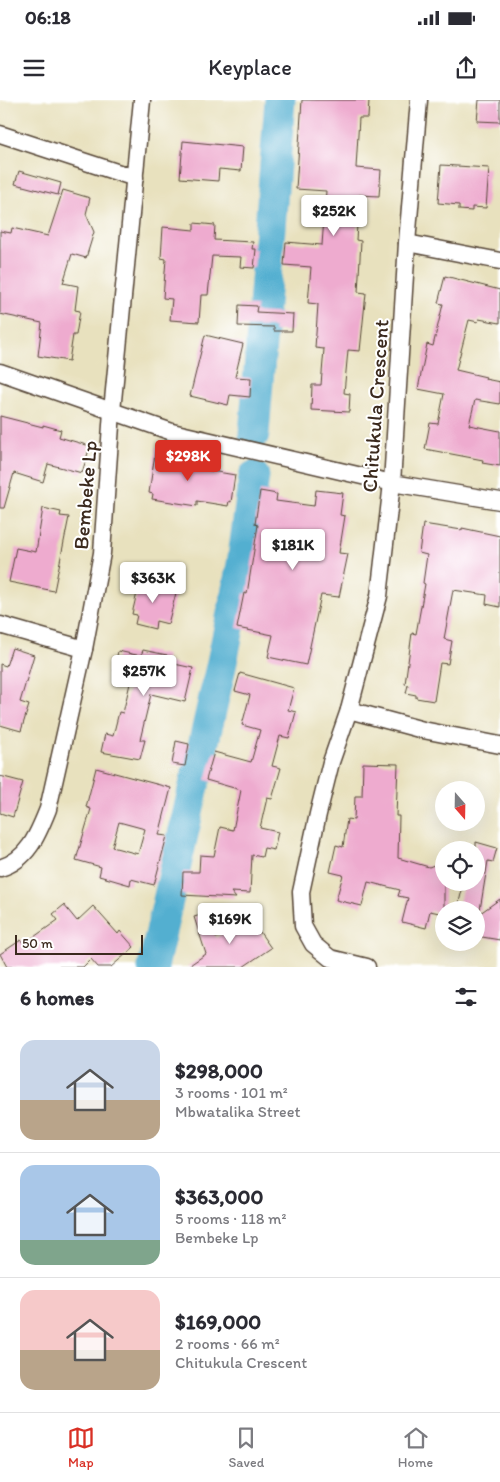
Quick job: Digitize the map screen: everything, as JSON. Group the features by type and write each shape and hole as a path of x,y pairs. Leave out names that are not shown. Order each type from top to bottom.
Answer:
{"street":[{"name":"Bembeke Lp","path":"0,868 18,859 29,850 39,832 48,809 84,649 102,553 112,411 142,100"},
{"name":"Chitukula Crescent","path":"368,967 330,958 313,944 303,926 301,892 331,762 348,710 379,596 392,483 407,243 419,100"},
{"path":"0,134 135,178"},
{"path":"407,243 500,261"},
{"path":"0,372 172,432 392,483 500,501"},
{"path":"0,625 84,649"},
{"path":"348,710 414,728 500,745"}],"building":[{"path":"302,100 369,100 368,118 359,118 356,168 381,170 379,196 359,195 356,240 361,241 358,292 366,293 360,351 348,350 344,393 350,394 349,412 311,410 312,385 321,385 324,349 315,348 318,304 308,303 311,267 284,265 286,242 322,245 326,191 296,189"},
{"path":"479,100 500,100 500,122 477,121"},
{"path":"183,141 243,147 241,171 219,169 218,181 180,178"},
{"path":"441,165 489,168 486,208 472,207 472,211 459,210 459,205 438,203"},
{"path":"19,171 61,183 58,195 15,184"},
{"path":"63,190 90,198 86,214 94,232 86,258 72,254 63,283 78,286 75,310 80,311 76,335 73,335 69,361 38,356 42,323 0,314 0,231 11,233 12,228 48,236"},
{"path":"194,223 215,225 214,240 253,242 252,249 256,249 254,268 240,267 241,257 212,256 208,295 201,295 199,322 170,320 172,299 163,298 166,259 161,258 163,227 194,230"},
{"path":"445,276 500,290 500,323 479,319 478,322 469,320 456,370 500,382 500,404 475,400 469,425 500,431 500,466 482,463 483,460 425,449 430,423 438,424 444,394 418,389 427,344 433,346 443,304 438,303"},
{"path":"239,305 257,306 256,312 293,314 292,331 274,331 274,327 238,326"},
{"path":"205,335 243,344 235,377 251,378 250,397 230,395 228,405 190,396"},
{"path":"0,416 61,430 59,437 90,446 82,473 48,464 43,482 14,473 4,508 0,508"},
{"path":"156,447 180,451 179,462 200,465 200,469 235,475 231,502 229,501 228,506 197,501 197,506 152,499 153,494 149,493"},
{"path":"316,490 343,493 340,515 345,516 339,553 348,554 339,597 321,595 306,665 268,657 273,635 237,628 244,593 247,594 258,525 255,524 260,491 277,494 276,501 314,506"},
{"path":"43,508 61,512 60,516 69,517 54,591 9,582 16,548 36,552"},
{"path":"423,524 462,530 462,528 500,536 500,607 486,604 487,595 453,590 444,639 452,641 448,664 440,663 434,701 416,698 416,695 406,693 408,685 405,684 412,633 416,634 425,584 423,583 427,555 419,553"},
{"path":"140,580 177,589 168,624 156,621 155,629 135,624 137,615 132,614"},
{"path":"12,648 34,655 20,702 29,705 21,731 0,725 0,664 6,666"},
{"path":"143,650 167,655 165,662 193,668 185,702 151,694 140,740 145,740 140,759 101,752 105,734 113,736 119,712 123,713 132,675 114,671 118,651 141,656"},
{"path":"240,673 294,688 288,710 296,712 289,738 280,736 272,766 281,768 272,799 267,798 260,828 278,832 274,850 264,848 262,857 252,855 250,893 231,892 236,898 182,895 183,872 199,872 200,855 214,856 220,827 233,830 241,790 206,780 214,752 251,762 260,730 242,725 250,695 235,691"},
{"path":"176,741 189,744 185,766 172,764"},
{"path":"363,763 398,764 396,816 399,816 398,858 429,867 435,865 435,891 444,891 444,901 435,901 435,912 430,911 426,928 402,922 408,898 398,896 400,890 368,882 362,906 336,900 343,875 330,872 336,845 343,847 347,819 354,820 355,796 362,796"},
{"path":"96,768 171,788 159,835 167,836 154,885 131,879 130,885 99,876 101,867 76,860 91,809 86,807","holes":["119,822 145,829 138,854 112,847"]},
{"path":"0,776 23,782 13,817 0,813"},
{"path":"485,845 497,848 493,862 488,861 485,879"},
{"path":"462,891 483,891 481,901 459,901"},
{"path":"500,899 500,940 485,938 485,910"},
{"path":"64,905 77,921 93,906 118,934 120,931 134,947 111,967 98,967 91,959 83,967 7,967 0,954 21,940 24,944 58,920 53,914"},
{"path":"208,913 216,938 223,933 225,935 250,918 271,948 243,967 187,967 206,954 194,917"}],"waterway":[{"path":"254,434 280,100"},
{"path":"153,967 222,662 242,564 254,476"}]}
